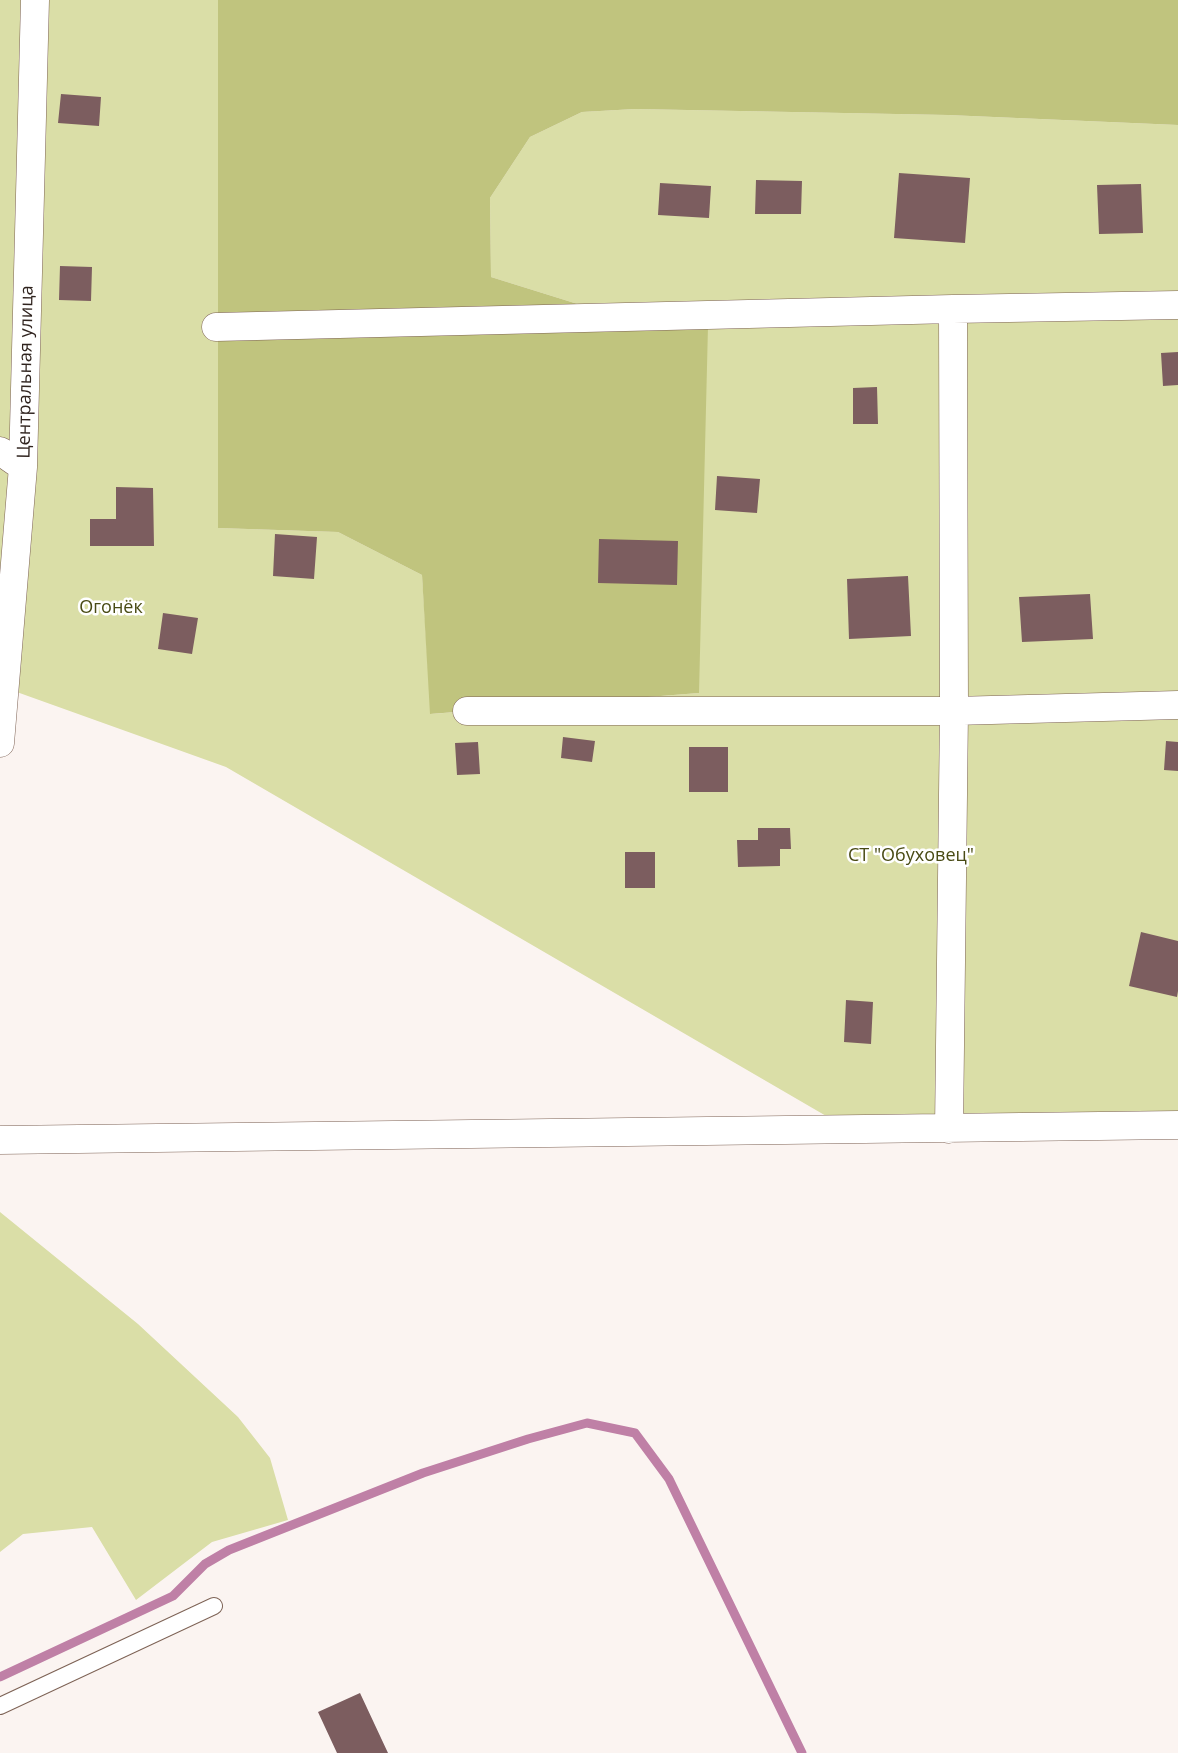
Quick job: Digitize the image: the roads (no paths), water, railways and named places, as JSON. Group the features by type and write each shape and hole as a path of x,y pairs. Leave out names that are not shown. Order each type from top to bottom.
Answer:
{"street":[{"name":"Центральная улица","path":"0,743 24,467 35,0"},
{"path":"216,327 1178,305"},
{"path":"949,1129 954,711 953,309"},
{"path":"0,451 24,467"},
{"path":"467,711 954,711 1178,706"},
{"path":"0,1140 1178,1125"}],"lane":[{"path":"0,1706 214,1606"}],"waterway":[{"path":"0,1677 173,1596 205,1564 229,1550 423,1473 528,1439 587,1423 635,1433 669,1479 802,1753"}],"park label":[{"name":"Огонёк","path":"111,608"},
{"name":"СТ \"Обуховец\"","path":"911,856"}]}
